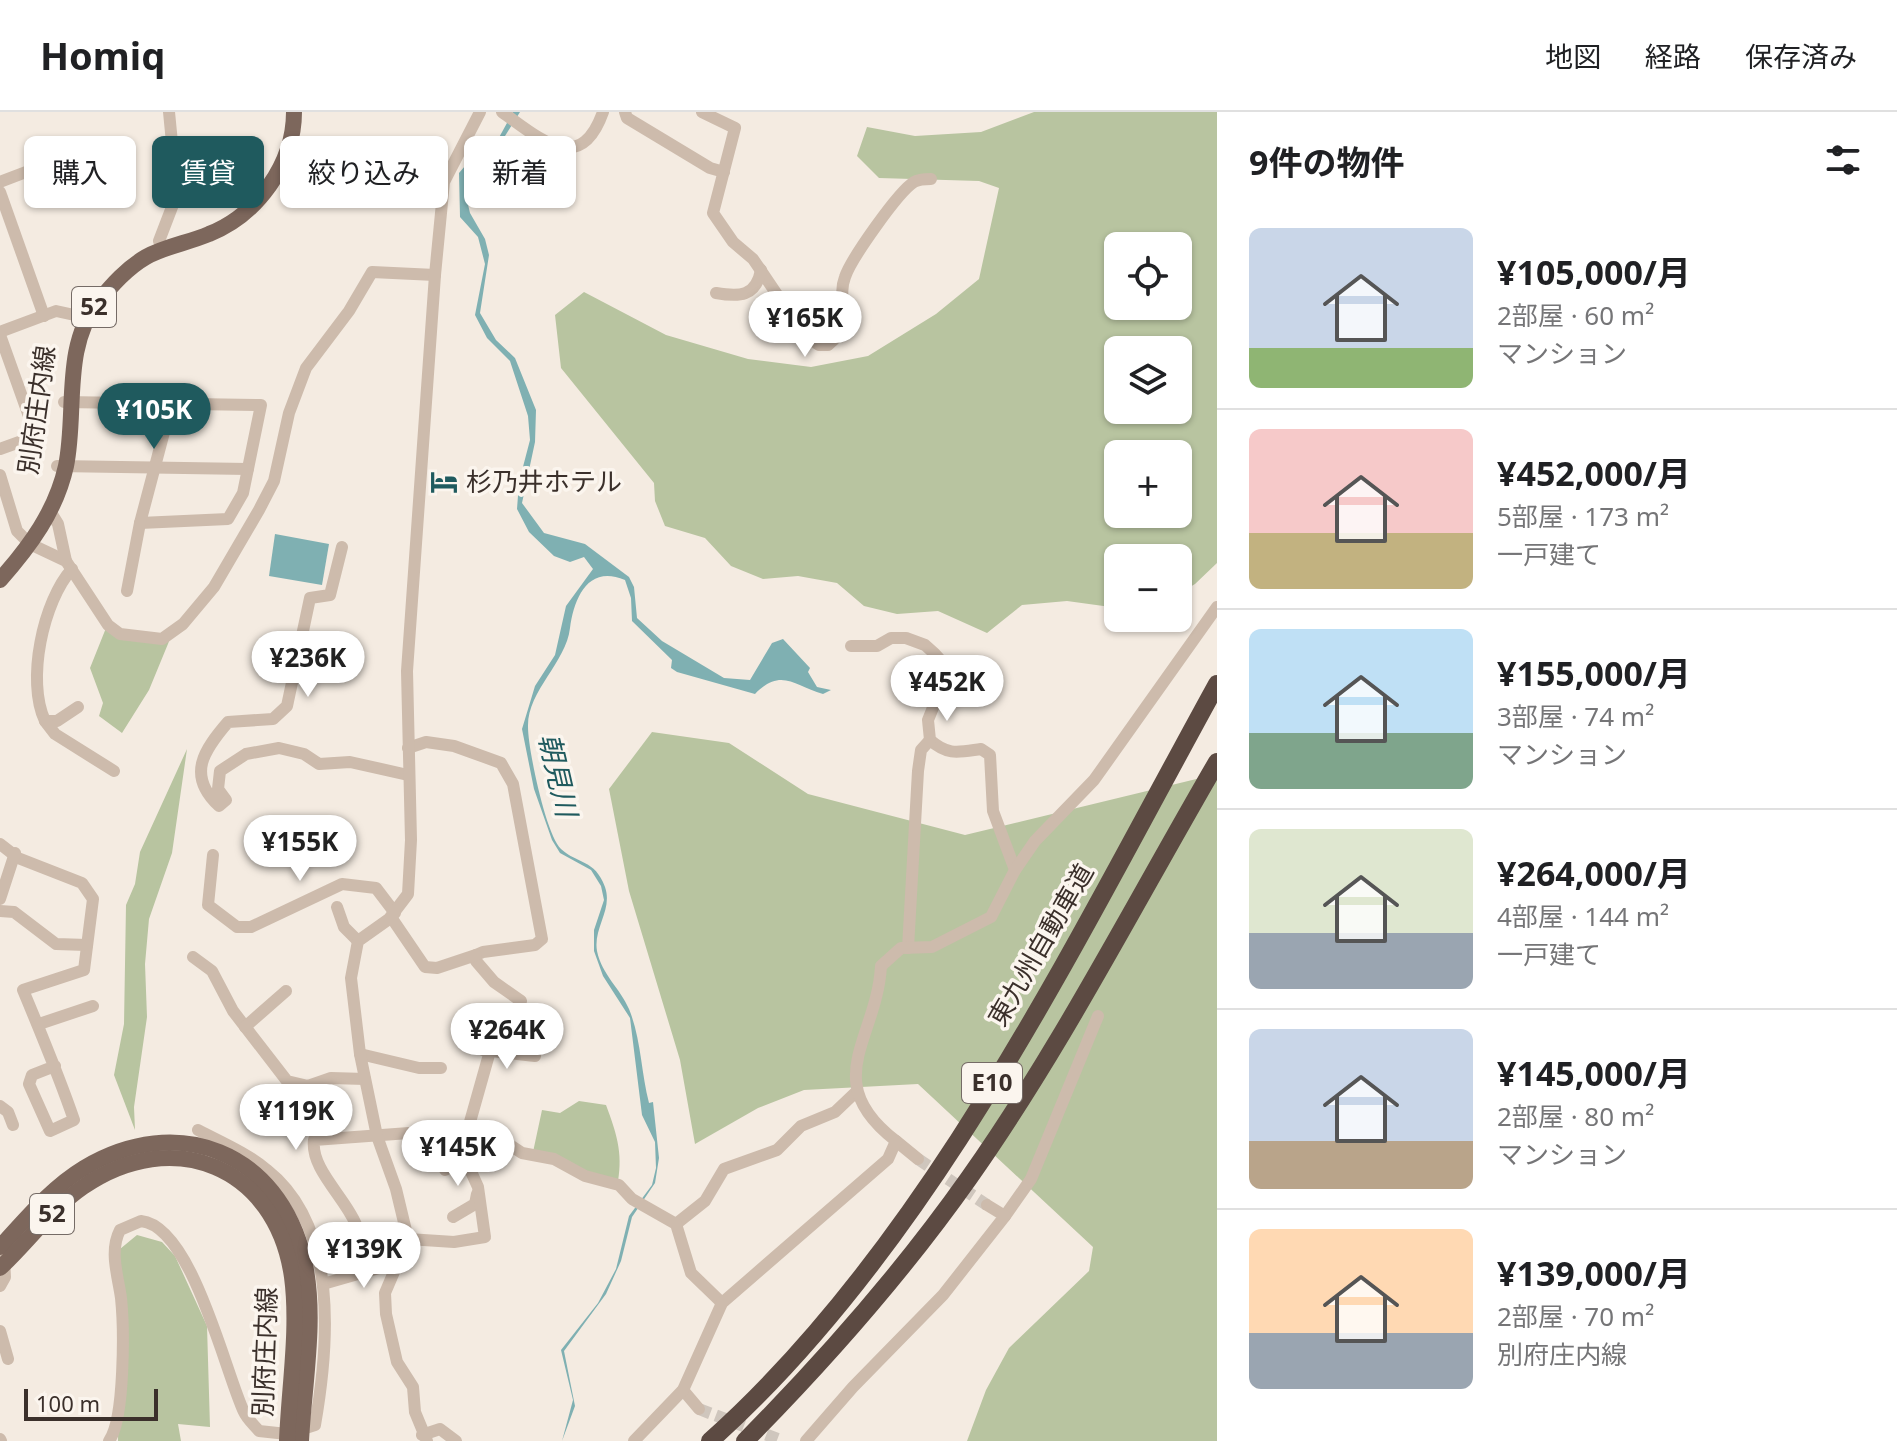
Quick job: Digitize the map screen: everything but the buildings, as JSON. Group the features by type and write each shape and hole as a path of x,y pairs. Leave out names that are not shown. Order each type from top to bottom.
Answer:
{"highway":[{"name":"東九州自動車道","path":"710,1441 791,1359 879,1256 946,1158 1037,1009 1217,684"},
{"name":"E10","path":"745,1441 811,1373 896,1276 969,1178 1048,1056 1217,762"}],"main road":[{"name":"別府庄内線","path":"68,402 70,343 79,316 113,271 159,241 211,225 248,199 276,157 283,133 284,112"},
{"name":"別府庄内線","path":"0,580 50,511 61,467 78,345 86,319 116,280 149,255 213,232 247,211 281,165 293,130 294,112"},
{"name":"別府庄内線","path":"0,566 27,541 61,467"},
{"name":"別府庄内線","path":"0,1247 65,1180 109,1164 149,1143 200,1144 239,1161 272,1192 298,1241 307,1278 294,1437"},
{"name":"別府庄内線","path":"0,1268 64,1202 109,1164"}],"street":[{"path":"159,241 177,194 169,112"},
{"path":"456,1441 440,1429 425,1438 413,1387 397,1362 386,1314 385,1293 408,1239 396,1189 377,1136 360,1054 351,978 358,941 393,915 408,894 408,651 435,275 444,182 480,112"},
{"path":"502,112 540,139 561,148 580,145 589,139 603,112"},
{"path":"625,112 627,118 710,168 724,172"},
{"path":"702,112 735,128 713,213 720,227 761,270 805,336 819,345 828,345 836,338 846,317 844,278 905,189 917,180 931,179"},
{"path":"0,182 24,173"},
{"path":"0,192 44,316"},
{"path":"716,293 741,296 752,291 758,285 761,270"},
{"path":"50,511 58,524 69,565 108,625 120,634 162,639 183,624 214,587 259,510 274,481 289,413 306,368 342,321 372,272 435,275"},
{"path":"0,449 36,436 0,334 56,311 79,316"},
{"path":"68,402 261,405 243,493 228,519 140,523"},
{"path":"127,591 140,523 172,402"},
{"path":"61,467 248,469"},
{"path":"1,478 17,531 27,541 69,565"},
{"path":"342,547 330,595 310,598 287,706 273,719 228,722 203,752 199,770 201,781 219,806 226,800 218,789 220,771 246,754 279,748 304,754 319,764 350,762 408,775"},
{"path":"69,565 43,621 38,695 45,721 55,734 114,771"},
{"path":"918,1159 867,1112 856,1092 855,1062 878,999 881,966 891,954 908,948 932,947 991,917 1015,870 1035,841 1094,780 1217,607"},
{"path":"851,646 877,646 891,638 906,638 925,645 944,664 945,678 928,720 930,740 942,751 958,753 981,749 990,755 993,811 1015,870"},
{"path":"45,721 57,721 78,707"},
{"path":"908,948 918,771 921,750 930,740"},
{"path":"213,855 208,905 237,927 251,927 342,884 376,888 425,967 437,968 476,955 535,945 542,939 513,784 501,763 454,746 426,742 408,748"},
{"path":"0,844 18,858 82,883 93,899 84,970 23,990 39,1024 55,1066 74,1120 50,1131 29,1084 32,1075 55,1066"},
{"path":"0,899 15,853"},
{"path":"337,907 344,927 358,941"},
{"path":"0,911 14,912 56,944 87,945"},
{"path":"476,955 476,961 494,982 521,1001"},
{"path":"193,957 212,971 221,992 287,1081 298,1086 331,1078 365,1079"},
{"path":"245,1027 286,991"},
{"path":"39,1024 93,1006"},
{"path":"806,1441 853,1387 936,1303 1031,1179 1098,1016"},
{"path":"468,1129 486,1051 535,1056"},
{"path":"360,1054 419,1068 441,1068"},
{"path":"676,1224 705,1201 724,1169 777,1150 801,1126 835,1112 856,1092"},
{"path":"0,1106 8,1112 13,1125"},
{"path":"355,1252 360,1237 353,1220 318,1165 314,1140 409,1133 432,1139 468,1129 486,1129 522,1153 554,1159 585,1176 619,1185 638,1202 676,1224 691,1273 722,1303"},
{"path":"408,1239 454,1242 485,1237 478,1187 454,1134"},
{"path":"109,1441 116,1425 122,1312 114,1247 120,1230 141,1221 154,1225 167,1237 201,1295 244,1413 259,1431 294,1437 315,1425 320,1394 323,1284 314,1237 285,1187 268,1170 214,1138"},
{"path":"634,1441 683,1390 722,1303 888,1159 896,1141"},
{"path":"445,1170 459,1148"},
{"path":"453,1217 475,1204 478,1187"},
{"path":"987,1205 1005,1216"},
{"path":"0,1255 6,1270 0,1286"},
{"path":"323,1284 396,1263"},
{"path":"0,1331 8,1359"},
{"path":"683,1390 699,1409"}],"green space":[{"path":"1034,112 1217,112 1217,563 1195,584 1192,586 1192,544 1104,544 1104,606 1067,601 1022,605 987,633 938,611 897,614 864,606 837,583 798,576 763,579 731,566 705,538 665,526 655,501 654,483 561,368 555,315 584,292 666,335 748,359 811,367 868,356 936,314 979,279 999,188 979,181 879,178 857,156 867,127 915,136 981,132"},
{"path":"106,628 170,639 149,690 122,733 99,716 103,703 90,668"},
{"path":"652,732 729,743 808,794 965,835 1217,774 1217,1441 967,1441 986,1390 1009,1348 1089,1271 1093,1247 918,1084 804,1090 758,1108 695,1144 680,1060 629,891 609,789"},
{"path":"187,749 172,853 149,919 145,964 147,1017 134,1107 135,1130 114,1075 124,1024 126,905 135,884 140,852"},
{"path":"579,1101 606,1105 618,1142 618,1181 583,1172 533,1152 542,1110 560,1113"},
{"path":"137,1235 162,1242 175,1256 207,1326 210,1427 178,1424 181,1441 118,1441 120,1249"}],"water":[{"path":"513,112 520,112 505,136 500,136"},
{"path":"464,167 464,208 469,208 485,239 489,255 480,313 496,340 515,358 536,410 535,442 522,503 544,533 585,544 629,577 634,587 637,618 662,641 724,678 750,680 772,643 783,639 810,668 808,672 817,687 831,690 823,694 781,680 773,681 755,694 677,672 671,668 672,660 632,621 631,598 625,580 612,576 592,580 579,595 562,653 529,714 534,772 555,841 567,854 596,871 605,887 607,903 597,951 633,1020 649,1103 653,1102 659,1158 655,1183 632,1217 621,1261 606,1294 564,1351 575,1406 562,1441 573,1400 561,1350 598,1303 616,1269 629,1216 652,1185 656,1168 655,1142 642,1115 630,1018 603,976 594,951 594,930 604,900 601,886 591,870 560,853 552,840 534,789 522,729 535,686 555,655 566,606 593,569 584,557 570,562 554,556 529,532 517,509 519,482 530,440 528,416 510,361 487,338 475,315 485,264 478,237 460,217 459,173"},
{"path":"275,534 329,544 322,585 269,576"}],"tunnel":[{"path":"918,1159 987,1205"},
{"path":"699,1409 783,1441"}],"place":[{"name":"杉乃井ホテル","path":"444,482"}],"water label":[{"name":"朝見川","path":"558,775"}]}
